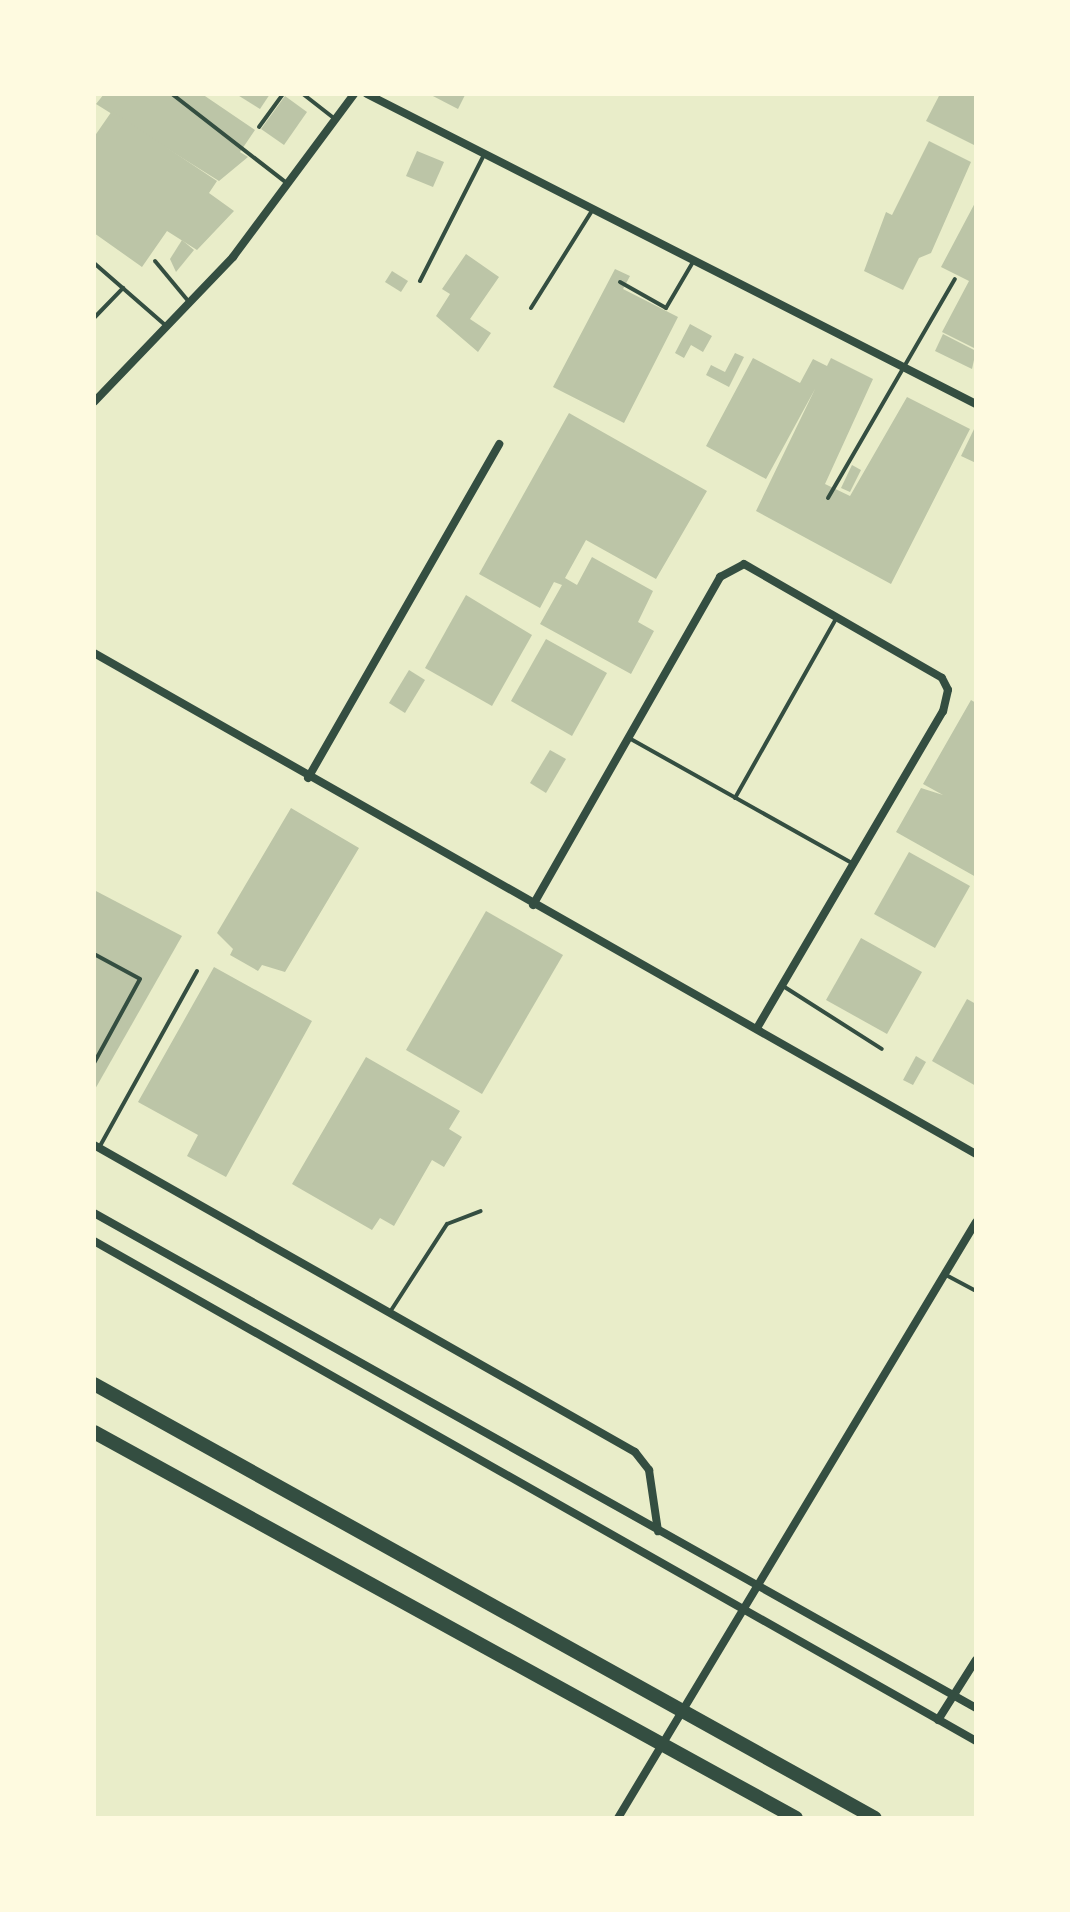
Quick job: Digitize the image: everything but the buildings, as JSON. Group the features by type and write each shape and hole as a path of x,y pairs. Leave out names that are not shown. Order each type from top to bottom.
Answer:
{"highway":[{"path":"94,1384 626,1675 875,1818"},
{"path":"94,1432 796,1818"}],"street":[{"path":"94,402 189,302 290,186 354,94"},
{"path":"367,94 976,404"},
{"path":"308,778 499,444"},
{"path":"533,905 720,577 737,564 837,617 942,678 948,690 854,864 757,1028"},
{"path":"94,653 308,778 976,1154"},
{"path":"96,1147 635,1452 649,1470 658,1531"},
{"path":"94,1213 976,1708"},
{"path":"618,1818 738,1611 758,1588 976,1222"},
{"path":"94,1241 738,1611 976,1741"},
{"path":"938,1720 976,1660"}],"lane":[{"path":"172,94 290,186"},
{"path":"259,127 283,94"},
{"path":"303,94 335,119"},
{"path":"420,281 484,154"},
{"path":"531,308 593,209"},
{"path":"620,282 666,308 693,260"},
{"path":"155,261 189,302"},
{"path":"94,263 165,325"},
{"path":"828,498 901,366 955,279"},
{"path":"94,318 123,288"},
{"path":"735,798 837,617"},
{"path":"629,738 854,864"},
{"path":"94,954 140,979 94,1063"},
{"path":"96,1147 197,971"},
{"path":"783,986 882,1049"},
{"path":"390,1312 447,1224 481,1211"},
{"path":"946,1275 976,1291"}]}
